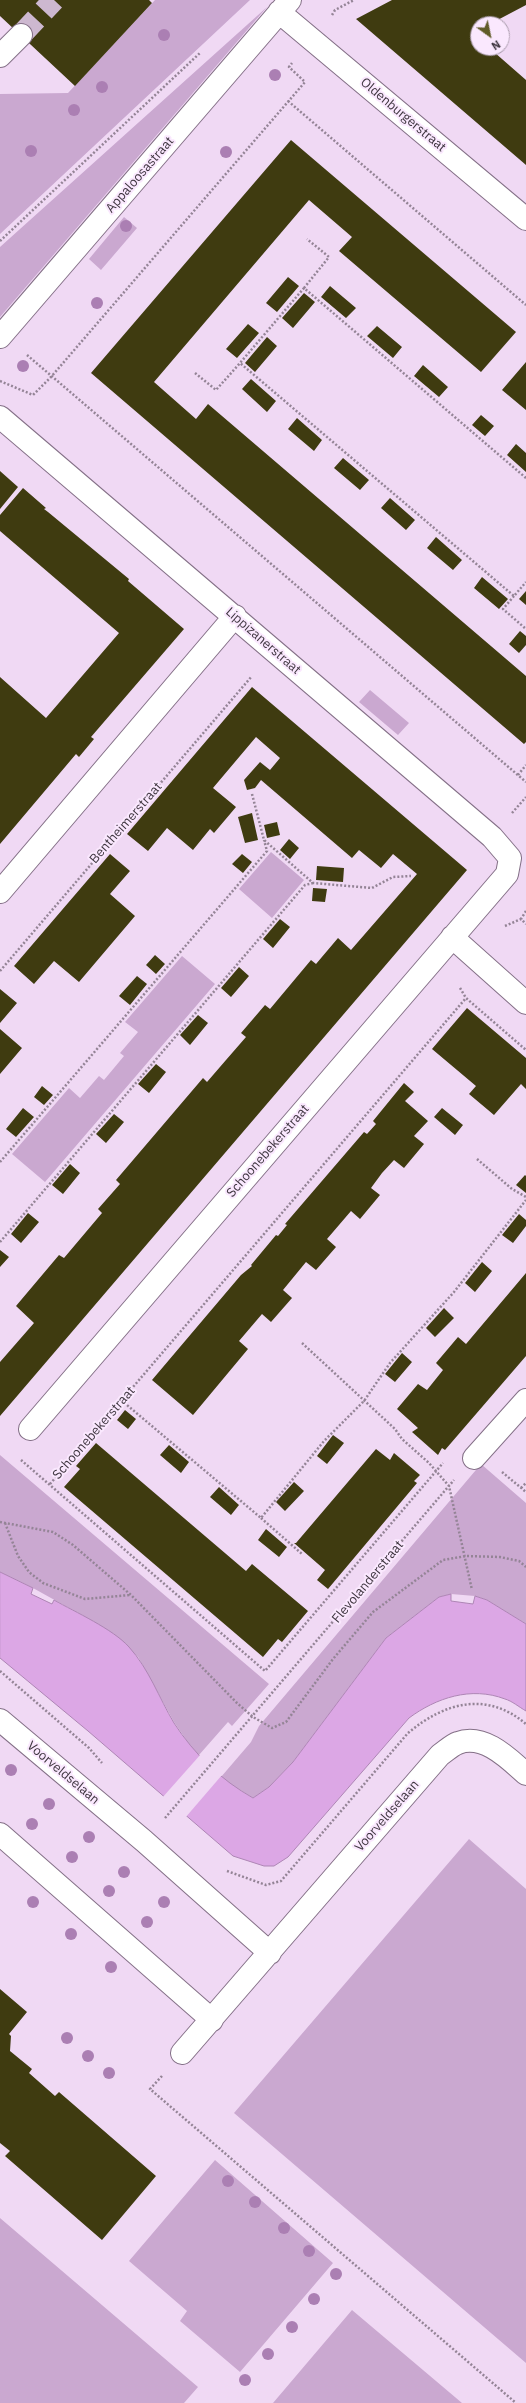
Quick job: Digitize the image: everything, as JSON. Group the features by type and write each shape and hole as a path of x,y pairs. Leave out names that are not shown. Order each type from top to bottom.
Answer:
{"street":[{"name":"Oldenburgerstraat","path":"284,6 526,219"},
{"name":"Appaloosastraat","path":"0,337 284,6"},
{"path":"0,56 21,35"},
{"name":"Lippizanerstraat","path":"0,417 501,844 510,858 507,874"},
{"path":"0,892 235,616"},
{"name":"Schoonebekerstraat","path":"30,1429 507,874"},
{"path":"452,937 526,1003"},
{"path":"476,1455 526,1400"},
{"name":"Voorveldselaan","path":"0,1720 144,1841 270,1953"},
{"name":"Voorveldselaan","path":"182,2053 440,1755 459,1743 485,1743 506,1756 526,1774"},
{"path":"0,1834 212,2020"}],"path":[{"path":"0,241 206,48"},
{"path":"0,381 33,394 51,377 288,101 526,305"},
{"path":"195,372 216,390 304,288 329,257 307,239"},
{"path":"304,288 526,478"},
{"path":"240,363 514,596"},
{"path":"51,377 526,782"},
{"path":"526,582 503,609 526,629"},
{"name":"Bentheimerstraat","path":"0,971 252,676"},
{"path":"518,775 526,765"},
{"path":"0,1162 267,851 252,794"},
{"path":"264,840 313,883"},
{"path":"0,1242 305,885 313,883 372,888 393,877 411,876"},
{"path":"526,912 521,920 526,924"},
{"name":"Schoonebekerstraat","path":"50,1484 466,998 526,1050"},
{"path":"261,1518 324,1441 364,1401 390,1363 454,1292 526,1198 512,1189 476,1159"},
{"path":"302,1343 436,1471 449,1486 466,1556 472,1590"},
{"path":"121,1400 302,1554"},
{"path":"476,1455 526,1492"},
{"name":"Flevolanderstraat","path":"164,1819 476,1455"},
{"name":"Schoonebekerstraat","path":"20,1458 265,1671"},
{"name":"Flevolanderstraat","path":"265,1671 445,1461"},
{"path":"521,1488 526,1483"},
{"path":"0,1522 53,1532 73,1545 130,1595 199,1667 253,1717 272,1728 286,1722 333,1659 373,1612 443,1560 466,1556 519,1561 526,1567"},
{"path":"5,1523 18,1556 29,1572 43,1583 85,1599 130,1595"},
{"path":"0,1671 89,1748 100,1759 103,1766"},
{"path":"222,1869 266,1885 281,1881 408,1733 432,1714 453,1705 468,1703 486,1705 518,1717 526,1724"},
{"path":"182,2053 150,2089 516,2403"}],"shaded area":[{"path":"155,0 250,0 0,234 0,94 68,93"},
{"path":"267,7 0,317 0,247"},
{"path":"124,217 137,228 101,270 89,259"},
{"path":"370,690 409,723 398,735 359,702"},
{"path":"271,852 304,880 272,918 239,889"},
{"path":"182,956 215,984 45,1182 12,1154 69,1088 80,1098 99,1076 104,1080 124,1056 120,1053 138,1032 125,1022"},
{"path":"0,1455 269,1684 232,1726 228,1722 199,1755 191,1747 174,1722 138,1657 94,1622 33,1588 0,1572"},
{"path":"481,1464 526,1503 526,1624 487,1600 475,1596 451,1594 439,1597 386,1638 293,1762 269,1787 253,1798 228,1783 221,1777 251,1742 259,1726"},
{"path":"0,1572 33,1588 31,1594 52,1604 54,1600 104,1627 122,1640 142,1665 174,1723 199,1756 219,1775 253,1798 269,1787 293,1762 386,1638 439,1597 451,1594 451,1601 473,1604 475,1596 487,1600 526,1624 526,1711 508,1700 492,1695 467,1694 442,1700 419,1711 409,1718 288,1857 274,1866 264,1866 233,1856 88,1731 0,1658"},
{"path":"469,1839 526,1889 526,2363 234,2113"},
{"path":"215,2160 333,2263 240,2372 180,2321 187,2311 129,2261"},
{"path":"0,2218 198,2387 184,2403 0,2403"},
{"path":"352,2310 462,2403 273,2403"}],"pier":[{"path":"201,1754 222,1775 185,1818 162,1798"}],"building":[{"path":"0,0 149,0 152,3 75,86 0,16"},
{"path":"392,0 526,0 526,5 505,16 470,16 470,56 499,56 526,80 526,165 356,19"},
{"path":"291,140 516,332 481,372 339,251 352,237 309,200 154,382 196,419 208,404 526,676 526,742 524,744 91,373"},
{"path":"288,277 299,286 277,312 266,303"},
{"path":"330,286 356,308 346,318 321,297"},
{"path":"304,293 315,302 293,328 282,318"},
{"path":"248,324 259,333 237,358 226,349"},
{"path":"377,326 402,347 393,358 367,336"},
{"path":"267,337 277,346 255,372 245,363"},
{"path":"526,362 526,410 502,390"},
{"path":"423,365 448,387 439,397 414,376"},
{"path":"251,379 276,401 267,412 242,389"},
{"path":"481,415 494,426 485,436 472,425"},
{"path":"297,418 322,440 314,451 288,429"},
{"path":"516,444 526,453 526,472 507,455"},
{"path":"343,458 369,480 360,490 334,468"},
{"path":"0,471 18,487 0,509"},
{"path":"23,488 46,508 44,509 129,579 128,581 184,629 91,737 94,739 79,757 76,754 0,844 0,677 46,718 119,633 0,531 0,515"},
{"path":"390,498 415,520 406,530 381,508"},
{"path":"436,537 462,560 453,570 427,548"},
{"path":"482,577 508,599 499,609 474,588"},
{"path":"526,591 526,605 519,599"},
{"path":"520,631 526,636 526,645 519,653 509,644"},
{"path":"252,687 467,870 0,1416 0,1362 34,1323 16,1306 59,1255 64,1258 102,1213 98,1209 120,1184 116,1180 203,1078 207,1082 246,1037 241,1033 265,1005 270,1009 311,960 316,964 338,938 351,950 417,874 393,854 381,868 359,850 352,858 261,780 255,788 247,790 244,780 260,762 270,770 280,758 256,737 213,788 236,807 214,833 210,829 193,850 167,828 148,851 127,834"},
{"path":"252,813 258,840 245,843 238,817"},
{"path":"277,822 280,835 267,838 264,825"},
{"path":"289,839 299,848 290,859 280,850"},
{"path":"110,854 130,871 110,894 135,916 79,982 54,961 34,984 14,966"},
{"path":"242,854 252,862 243,873 232,864"},
{"path":"317,866 344,868 343,882 316,880"},
{"path":"313,888 327,889 325,902 312,901"},
{"path":"280,919 290,927 273,948 263,939"},
{"path":"155,955 165,964 156,974 146,965"},
{"path":"239,967 249,976 231,997 221,988"},
{"path":"137,976 147,984 130,1005 119,996"},
{"path":"0,989 17,1003 0,1023"},
{"path":"467,1008 526,1058 526,1089 521,1084 494,1115 469,1094 476,1086 432,1049"},
{"path":"198,1015 208,1023 190,1045 180,1035"},
{"path":"0,1029 22,1048 0,1074"},
{"path":"156,1064 166,1072 149,1093 138,1084"},
{"path":"404,1083 414,1092 405,1101 428,1121 414,1136 424,1144 404,1168 394,1160 382,1173 371,1188 380,1195 360,1219 351,1211 327,1239 336,1247 316,1270 306,1262 283,1290 292,1298 271,1322 262,1314 239,1341 248,1349 193,1415 152,1380 241,1275 252,1266 251,1265 276,1235 278,1236 287,1225 285,1224 364,1132 367,1134 376,1124 373,1121"},
{"path":"42,1086 53,1095 44,1105 34,1097"},
{"path":"23,1108 34,1117 16,1137 6,1129"},
{"path":"442,1108 463,1125 455,1135 434,1117"},
{"path":"114,1114 124,1122 106,1143 96,1134"},
{"path":"70,1164 80,1173 63,1194 52,1185"},
{"path":"525,1175 526,1176 526,1193 516,1185"},
{"path":"28,1213 39,1222 21,1243 11,1234"},
{"path":"519,1214 526,1220 526,1226 513,1243 502,1235"},
{"path":"0,1250 9,1257 0,1267"},
{"path":"482,1262 492,1271 475,1292 465,1283"},
{"path":"526,1273 526,1356 445,1450 442,1448 438,1455 412,1432 418,1428 397,1409 418,1384 427,1390 443,1370 436,1363 458,1337 466,1344"},
{"path":"444,1308 454,1318 435,1337 426,1328"},
{"path":"402,1353 412,1362 395,1382 385,1374"},
{"path":"125,1410 136,1419 128,1429 117,1420"},
{"path":"333,1435 344,1443 327,1464 317,1456"},
{"path":"96,1443 246,1571 252,1564 308,1611 282,1642 278,1639 263,1657 64,1487 80,1469 76,1466"},
{"path":"169,1445 189,1462 181,1473 160,1455"},
{"path":"376,1449 390,1460 394,1453 420,1475 414,1481 417,1483 328,1589 317,1580 325,1570 294,1543 296,1543"},
{"path":"294,1482 304,1491 285,1511 276,1502"},
{"path":"219,1487 239,1505 231,1515 210,1497"},
{"path":"266,1529 287,1547 279,1557 258,1540"},
{"path":"0,1989 27,2012 9,2034 11,2036 10,2051 32,2069 29,2073 55,2096 59,2092 156,2176 102,2240 5,2156 10,2151 0,2143"}],"tunnel":[{"path":"21,35 54,0"}]}
